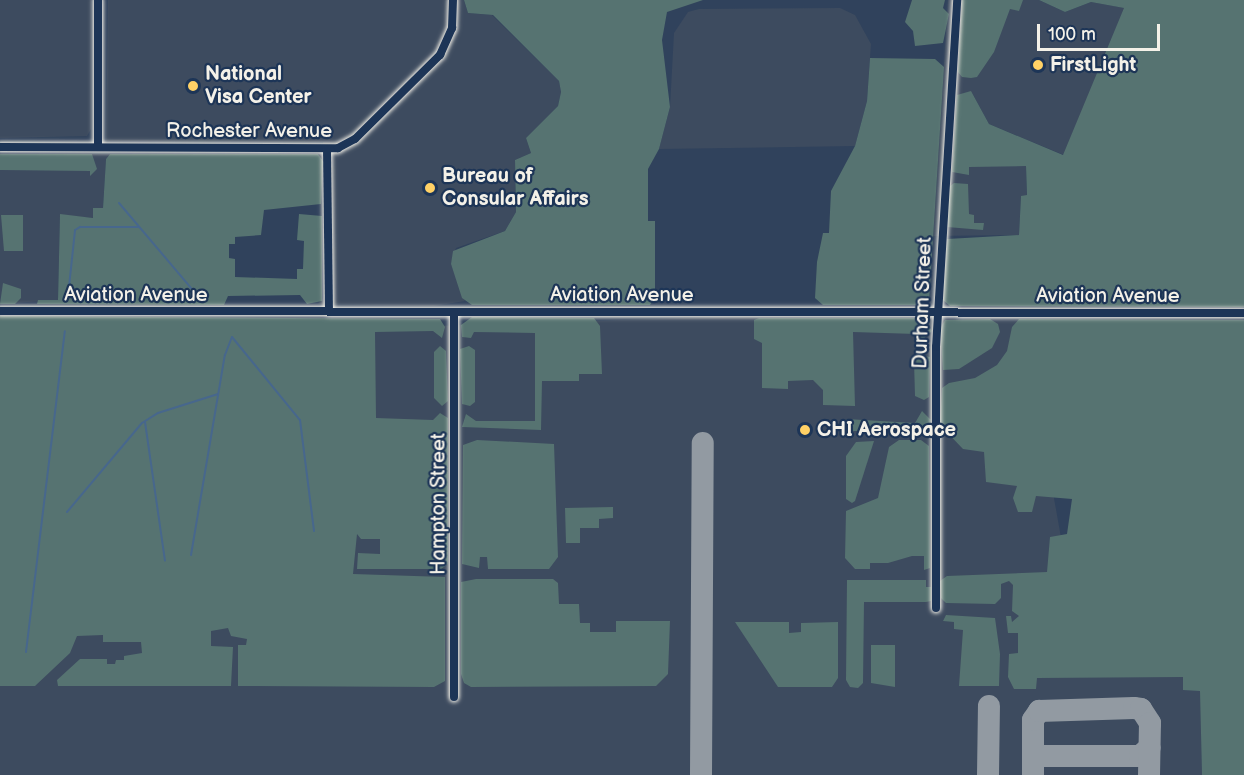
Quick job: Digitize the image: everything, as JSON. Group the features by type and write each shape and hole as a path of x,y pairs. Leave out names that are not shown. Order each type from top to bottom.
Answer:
{"street":[{"path":"98,0 98,147"},
{"name":"Rochester Avenue","path":"0,147 338,148 355,138 440,55 452,28 453,0"},
{"name":"Durham Street","path":"936,608 937,312 957,0"},
{"path":"327,149 329,311"},
{"name":"Aviation Avenue","path":"0,310 1244,313"},
{"name":"Hampton Street","path":"454,312 454,697"}],"shaded area":[{"path":"0,0 91,0 91,129 87,136 0,138"},
{"path":"108,0 464,0 468,13 492,15 559,81 561,92 558,106 526,138 531,153 515,160 516,212 505,231 456,248 451,264 465,301 434,306 318,304 324,297 323,142 106,141"},
{"path":"948,0 1039,0 1065,12 1091,2 1125,8 1064,155 989,124 971,91 1006,166 1026,166 1027,196 1021,196 1019,235 933,236"},
{"path":"840,8 855,15 871,44 867,101 855,146 659,149 670,107 674,33 688,12 699,9"},
{"path":"0,154 110,154 106,159 103,208 93,218 60,215 58,300 0,304"},
{"path":"714,317 1022,320 1069,582 1201,680 1202,775 0,775 0,327 374,328"}],"green space":[{"path":"464,0 703,0 667,12 662,40 670,107 659,149 648,169 648,221 655,221 655,297 650,305 472,305 462,298 451,264 453,251 505,231 516,212 515,160 531,153 526,138 558,106 561,92 559,81 493,15 468,13"},
{"path":"912,0 945,0 943,8 949,14 943,43 915,46 913,31 905,22"},
{"path":"962,0 1023,0 1019,11 1010,9 994,52 977,77 971,78 962,77 958,72"},
{"path":"1039,0 1244,0 1244,307 950,306 943,300 947,239 1019,235 1021,196 1027,195 1026,166 969,167 969,175 952,172 957,95 971,91 989,124 1063,155 1124,8 1091,2 1065,12"},
{"path":"870,58 935,59 944,67 929,301 924,305 823,305 815,298 817,262 823,233 829,233 831,191 855,146 867,101"},
{"path":"0,154 92,154 97,169 90,176 90,171 0,170"},
{"path":"110,154 318,154 323,161 321,204 264,210 261,235 235,237 235,244 229,244 229,258 235,259 235,277 297,279 297,269 303,269 304,241 297,240 299,214 322,216 322,301 307,304 300,295 228,296 224,305 37,304 38,300 58,300 60,214 93,218 93,208 103,208 106,159"},
{"path":"954,183 968,184 969,214 974,215 974,223 984,223 983,230 947,227 949,187"},
{"path":"1,215 23,215 23,251 4,251"},
{"path":"3,283 21,289 21,298 15,304 0,304"},
{"path":"0,316 440,319 445,327 442,338 433,331 375,332 376,418 433,420 440,413 448,418 448,564 441,569 357,569 358,553 380,554 380,539 361,539 357,534 353,574 445,577 445,681 434,687 238,686 238,645 246,645 247,639 231,636 228,628 211,631 211,646 233,647 231,686 58,686 57,680 80,659 107,659 107,664 115,664 116,660 124,660 124,656 142,653 141,642 103,642 103,635 77,636 70,653 35,686 0,686"},
{"path":"472,317 594,318 600,326 602,374 579,374 579,381 542,381 541,430 462,427 466,414 476,421 535,421 535,333 474,332 471,338 462,337 461,325"},
{"path":"759,318 921,318 932,331 922,340 916,334 853,332 855,406 823,405 823,390 813,380 788,381 788,389 762,388 762,343 754,339 754,320"},
{"path":"990,319 998,324 1000,332 992,348 959,369 943,370 940,329 945,320"},
{"path":"1019,319 1244,320 1244,775 1202,775 1200,691 1183,690 1183,677 1037,678 1036,689 1014,689 1008,677 1009,654 1018,653 1018,633 1008,633 1006,616 1011,616 1012,622 1019,616 1012,611 1013,585 1009,581 1001,584 1001,598 995,604 946,603 941,598 940,581 947,576 1047,572 1050,537 1067,534 1072,499 1036,496 1032,512 1018,512 1013,498 1017,486 986,482 984,452 963,449 940,425 942,388 949,383 975,378 997,365 1007,351 1012,327"},
{"path":"440,346 446,351 448,401 442,406 434,398 434,352"},
{"path":"469,346 475,350 475,402 470,406 462,404 460,349"},
{"path":"920,355 930,357 929,397 924,400 915,396 914,361"},
{"path":"922,411 931,420 930,427 924,431 846,431 846,419 915,423"},
{"path":"477,440 554,444 558,557 549,569 488,569 487,557 480,557 479,568 462,564 463,445"},
{"path":"899,440 921,440 929,446 930,568 924,570 924,556 912,556 888,563 870,563 870,569 855,569 845,558 846,511 878,498 889,447"},
{"path":"874,441 855,501 852,503 846,499 846,456 856,442"},
{"path":"613,507 613,518 599,519 599,528 580,528 580,543 566,543 565,508"},
{"path":"476,579 553,579 558,583 559,604 579,604 580,623 590,623 590,632 616,632 616,621 670,621 668,674 656,686 471,687 464,683 461,674 461,582"},
{"path":"847,580 926,580 926,587 931,587 931,601 864,602 863,683 858,688 850,687 846,680"},
{"path":"946,615 995,618 1000,654 999,686 959,686 963,630 954,629 954,622 943,621"},
{"path":"735,622 789,622 789,633 801,632 801,623 838,622 838,678 832,687 778,687"},
{"path":"871,645 895,645 895,687 871,683"}],"waterway":[{"path":"119,203 197,295"},
{"path":"68,296 75,230 80,227 139,227"},
{"path":"26,652 65,331"},
{"path":"191,555 225,355 232,337 300,420 314,531"},
{"path":"67,512 142,423 158,413 218,394"},
{"path":"145,422 165,561"}],"taxiway":[{"path":"701,775 703,443"},
{"path":"988,775 989,706"},
{"path":"1033,775 1033,720 1039,711 1134,708 1141,709 1150,723 1149,775"},
{"path":"1044,756 1140,756 1150,747"}],"place":[{"name":"FirstLight","path":"1038,65"},
{"name":"National Visa Center","path":"193,86"},
{"name":"Bureau of Consular Affairs","path":"430,188"},
{"name":"CHI Aerospace","path":"805,430"}]}
